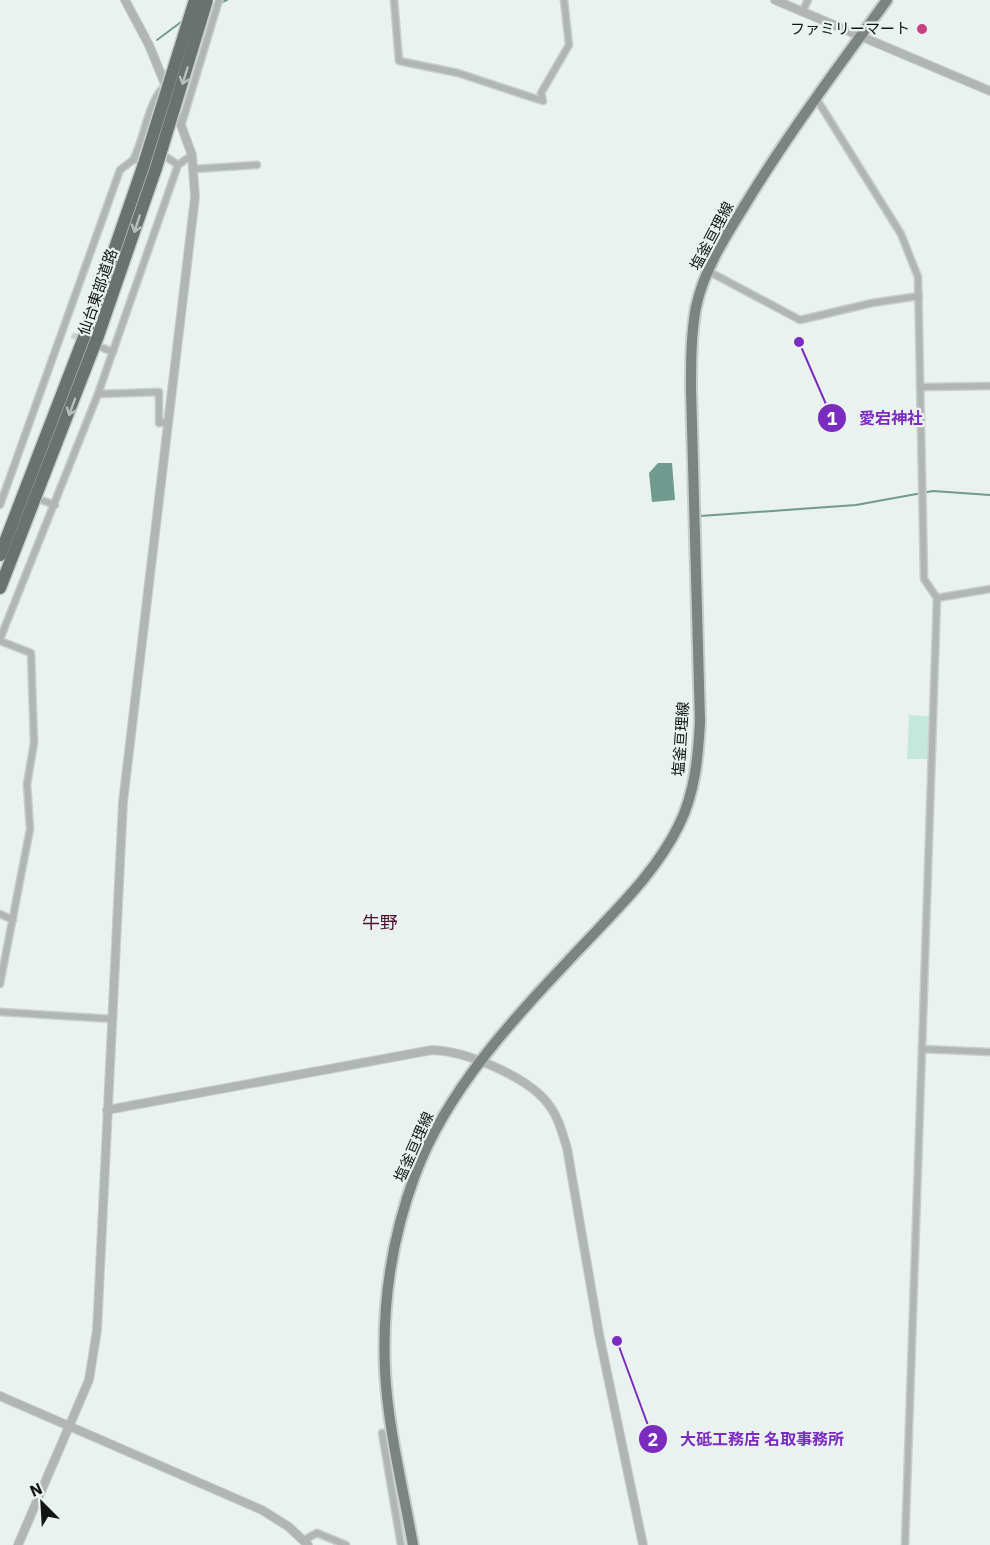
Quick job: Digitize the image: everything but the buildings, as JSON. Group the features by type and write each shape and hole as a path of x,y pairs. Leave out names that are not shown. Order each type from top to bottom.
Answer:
{"highway":[{"name":"仙台東部道路","path":"0,555 86,332 144,164 195,0"},
{"name":"仙台東部道路","path":"0,588 98,336 144,164 207,0"}],"main road":[{"name":"塩釜亘理線","path":"413,1545 385,1372 386,1309 390,1269 401,1217 415,1174 445,1113 480,1063 650,871 680,825 696,773 700,722 691,368 696,306 708,271 720,246 772,161 887,0"}],"street":[{"path":"18,1545 89,1380 97,1330 123,802 195,197 192,155 149,45 125,0"},
{"path":"181,126 219,0"},
{"path":"394,0 399,61 458,73 543,101 542,93 569,45 564,0"},
{"path":"775,0 990,91"},
{"path":"802,12 808,0"},
{"path":"144,164 140,148 155,99 160,89 166,86"},
{"path":"816,98 901,234 914,261 919,296 924,579 937,598 904,1545"},
{"path":"0,984 30,829 27,784 34,743 31,653 0,640 98,394 178,165 192,155"},
{"path":"0,505 64,333 120,170 168,158 178,165"},
{"path":"194,169 258,165"},
{"path":"708,271 800,320 872,303 919,296"},
{"path":"64,333 72,336"},
{"path":"103,348 113,352"},
{"path":"920,387 990,387"},
{"path":"98,394 159,392 159,423 168,422"},
{"path":"7,487 17,491"},
{"path":"44,501 55,505"},
{"path":"937,598 990,589"},
{"path":"0,914 13,920"},
{"path":"0,1012 113,1019"},
{"path":"922,1049 990,1052"},
{"path":"107,1110 420,1051 444,1050 517,1078 536,1090 549,1104 559,1121 567,1148 601,1344 643,1545"},
{"path":"0,1396 262,1510 306,1543 317,1533 346,1545"},
{"path":"382,1433 401,1545"}],"shaded area":[{"path":"658,463 672,463 675,500 652,502 649,473"},
{"path":"909,715 929,716 928,759 907,759"}],"waterway":[{"path":"222,2 227,0"},
{"path":"157,40 181,22"},
{"path":"700,516 856,505 933,491 990,495"}],"tunnel":[{"path":"72,335 83,340"}],"place":[{"name":"ファミリーマート","path":"922,29"},
{"name":"愛宕神社","path":"799,342"},
{"name":"大砥工務店 名取事務所","path":"617,1341"}],"district":[{"name":"牛野","path":"380,923"}]}
